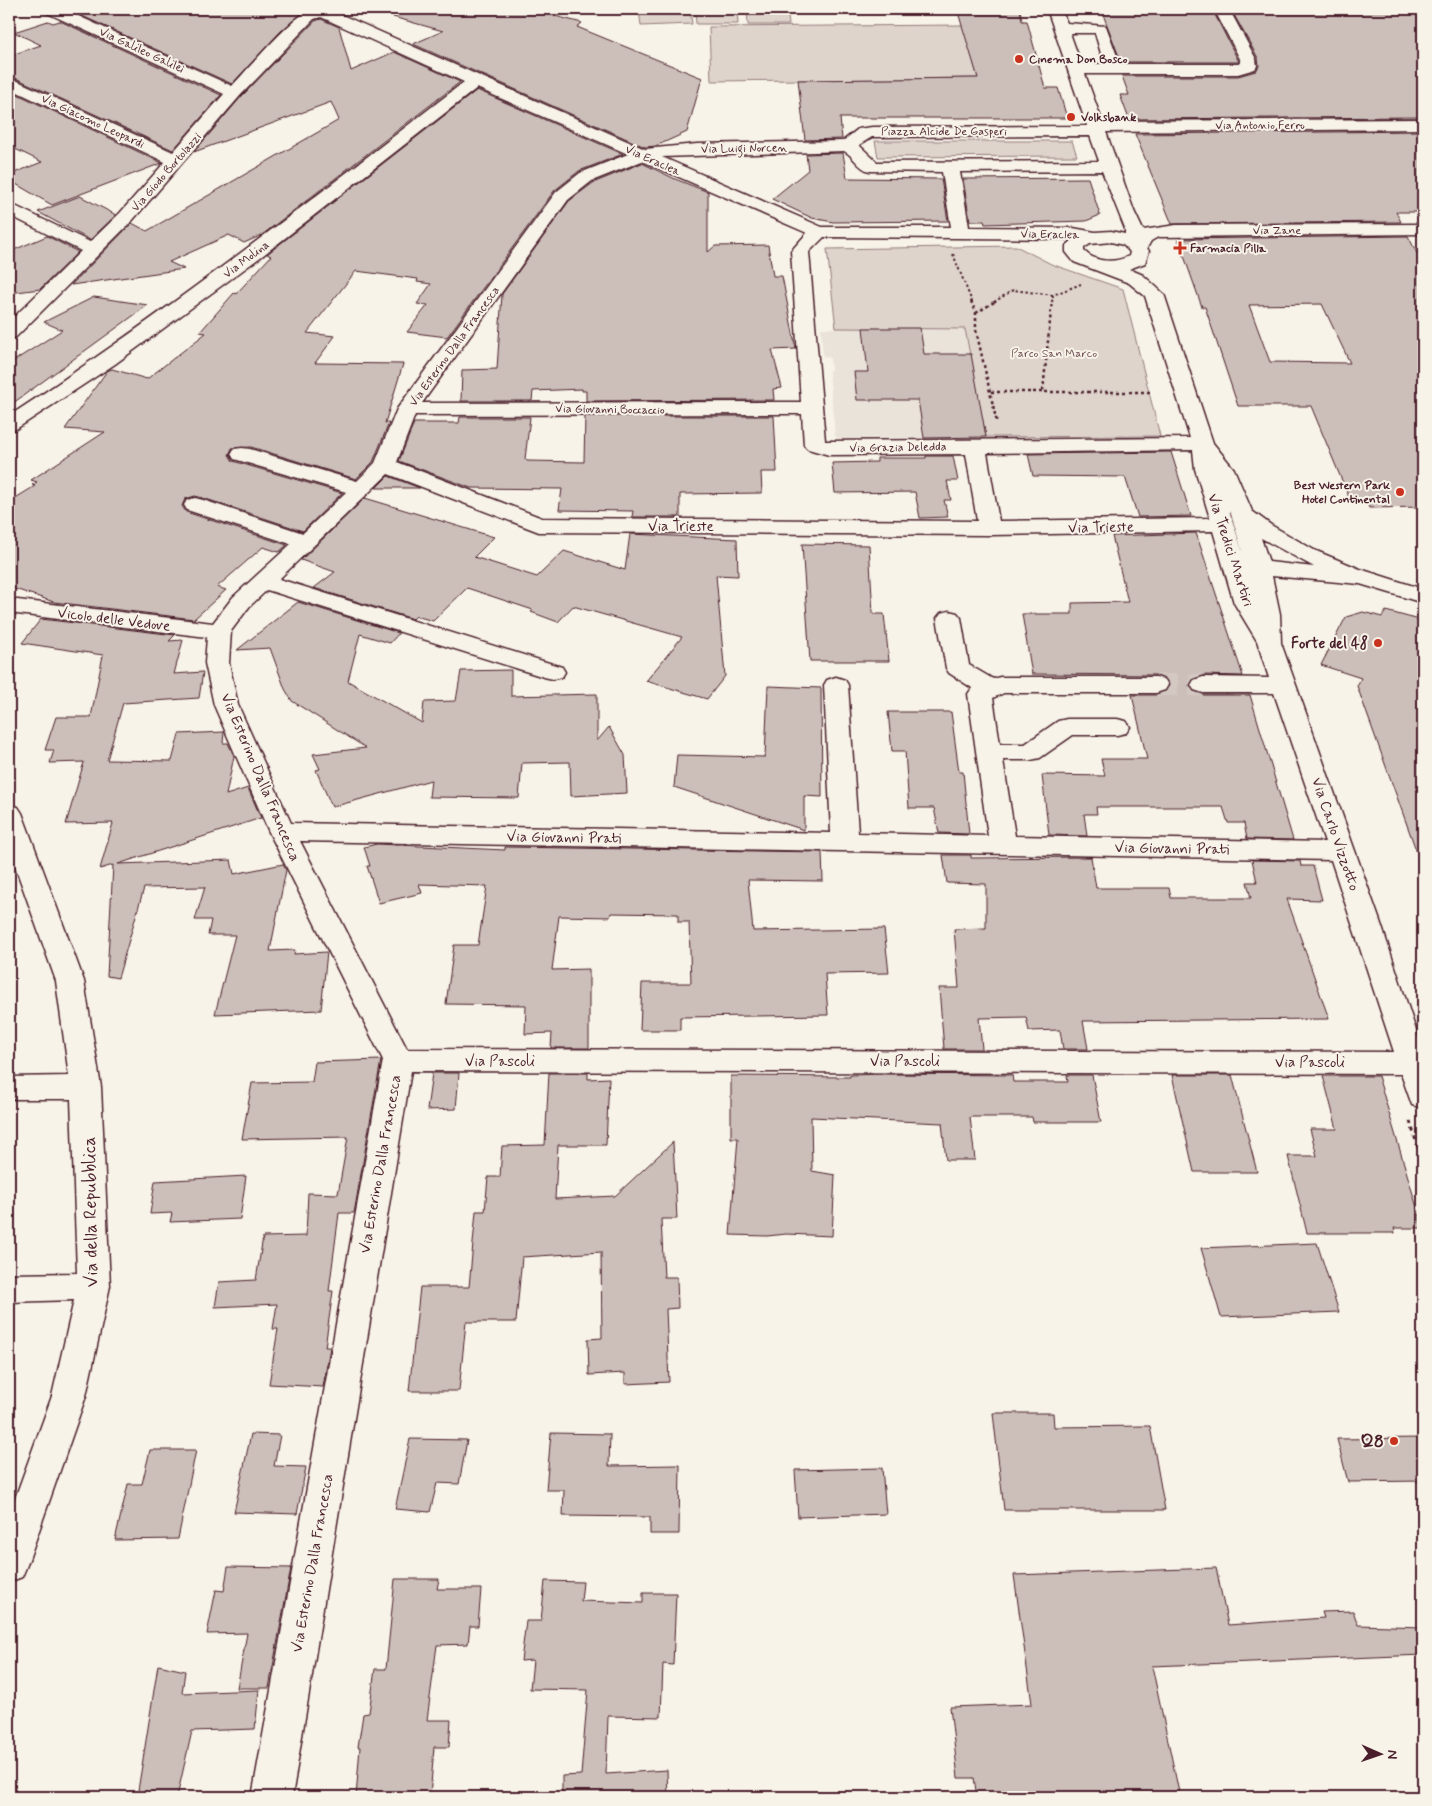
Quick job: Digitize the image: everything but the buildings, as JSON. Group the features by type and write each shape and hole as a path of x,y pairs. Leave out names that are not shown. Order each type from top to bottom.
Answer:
{"street":[{"name":"Via Galileo Galilei","path":"50,9 98,29 234,93"},
{"path":"1054,9 1111,166 1125,211 1134,229 1137,250 1127,264 1104,266"},
{"path":"1076,70 1238,68 1249,66 1248,59 1222,9"},
{"name":"Via Giodo Bortolazzi","path":"9,334 30,311 95,249 178,159 234,93 301,23 321,10"},
{"name":"Via Eraclea","path":"321,10 475,81 819,232 956,240 1007,234 1073,233 1120,238 1137,250"},
{"path":"1062,28 1100,29 1114,69"},
{"name":"Via Molina","path":"9,426 108,360 248,258 475,81"},
{"name":"Via Giacomo Leopardi","path":"9,82 171,158 178,159"},
{"name":"Via Antonio Ferro","path":"1097,128 1423,124"},
{"name":"Piazza Alcide De Gasperi","path":"847,146 864,133 872,132 1097,128"},
{"path":"847,146 857,152 869,166 1111,166"},
{"name":"Via Luigi Norcen","path":"642,155 698,149 847,146"},
{"name":"Via Esterino Dalla Francesca","path":"272,1797 398,1060 282,832 226,704 217,663 219,631 241,602 385,465 407,409 503,280 562,196 586,177 642,155"},
{"path":"950,166 956,240"},
{"path":"9,208 85,247 95,249"},
{"path":"1075,252 1075,246 1078,242 1097,236 1117,226 1125,211"},
{"name":"Via Zane","path":"1137,250 1142,239 1149,232 1158,231 1423,229"},
{"name":"Via Grazia Deledda","path":"819,232 800,251 815,445 829,449 1203,444"},
{"name":"Via Eraclea","path":"1007,234 1075,252 1088,262 1104,266"},
{"name":"Via Tredici Martiri","path":"1137,250 1155,279 1154,294 1203,444 1206,470 1210,483 1248,564 1259,568"},
{"path":"1104,266 1136,279 1154,294"},
{"path":"9,305 30,311"},
{"name":"Via Giovanni Boccaccio","path":"407,409 812,408"},
{"name":"Via Tredici Martiri","path":"1203,444 1223,469 1242,514 1242,553 1246,604 1269,643"},
{"path":"975,446 989,528"},
{"path":"242,454 361,489"},
{"name":"Via Trieste","path":"385,465 539,525 989,528 1212,525"},
{"path":"195,505 306,542"},
{"path":"1242,514 1257,526 1303,555 1358,578 1423,596"},
{"path":"1242,553 1303,555"},
{"path":"1259,568 1358,578"},
{"name":"Via Carlo Vizzotto","path":"1259,568 1268,614 1269,643 1342,851 1423,1098"},
{"path":"264,582 553,672"},
{"name":"Vicolo delle Vedove","path":"9,606 219,631"},
{"path":"949,618 958,668 991,689"},
{"path":"836,685 845,842"},
{"path":"1003,845 980,694 1000,685 1156,685"},
{"path":"1203,686 1285,686"},
{"path":"989,752 1031,752 1067,727 1118,728"},
{"name":"Via della Repubblica","path":"9,813 70,982 86,1087 94,1286 69,1396 9,1565"},
{"name":"Via Giovanni Prati","path":"282,832 1342,851"},
{"name":"Via Pascoli","path":"398,1060 1412,1062"},
{"path":"9,1088 86,1087"},
{"path":"9,1288 94,1286"}],"path":[{"path":"956,240 976,314 976,330 991,392 1001,446"},
{"path":"976,314 1012,290 1053,295 1086,283"},
{"path":"1043,391 1053,295"},
{"path":"991,392 1150,392"}],"shaded area":[{"path":"821,328 965,328 986,437 839,439 835,436 829,371 831,370 830,358 823,356"}],"green space":[{"path":"639,9 690,9 692,24 641,26"},
{"path":"695,9 737,9 738,24 696,24"},
{"path":"747,9 787,9 789,25 748,25"},
{"path":"963,25 978,78 711,81 709,27"},
{"path":"875,141 1072,141 1077,156 878,157"},
{"name":"Parco San Marco","path":"1016,246 1051,264 1123,289 1160,436 986,437 965,329 836,328 827,249"}],"tunnel":[{"path":"1156,685 1203,685"}],"place":[{"name":"Cinema Don Bosco","path":"1019,59"},
{"name":"Volksbank","path":"1071,117"},
{"name":"Farmacia Pilla","path":"1180,248"},
{"name":"Best Western Park Hotel Continental","path":"1400,492"},
{"name":"Forte del 48","path":"1378,643"},
{"name":"Q8","path":"1394,1441"}]}
